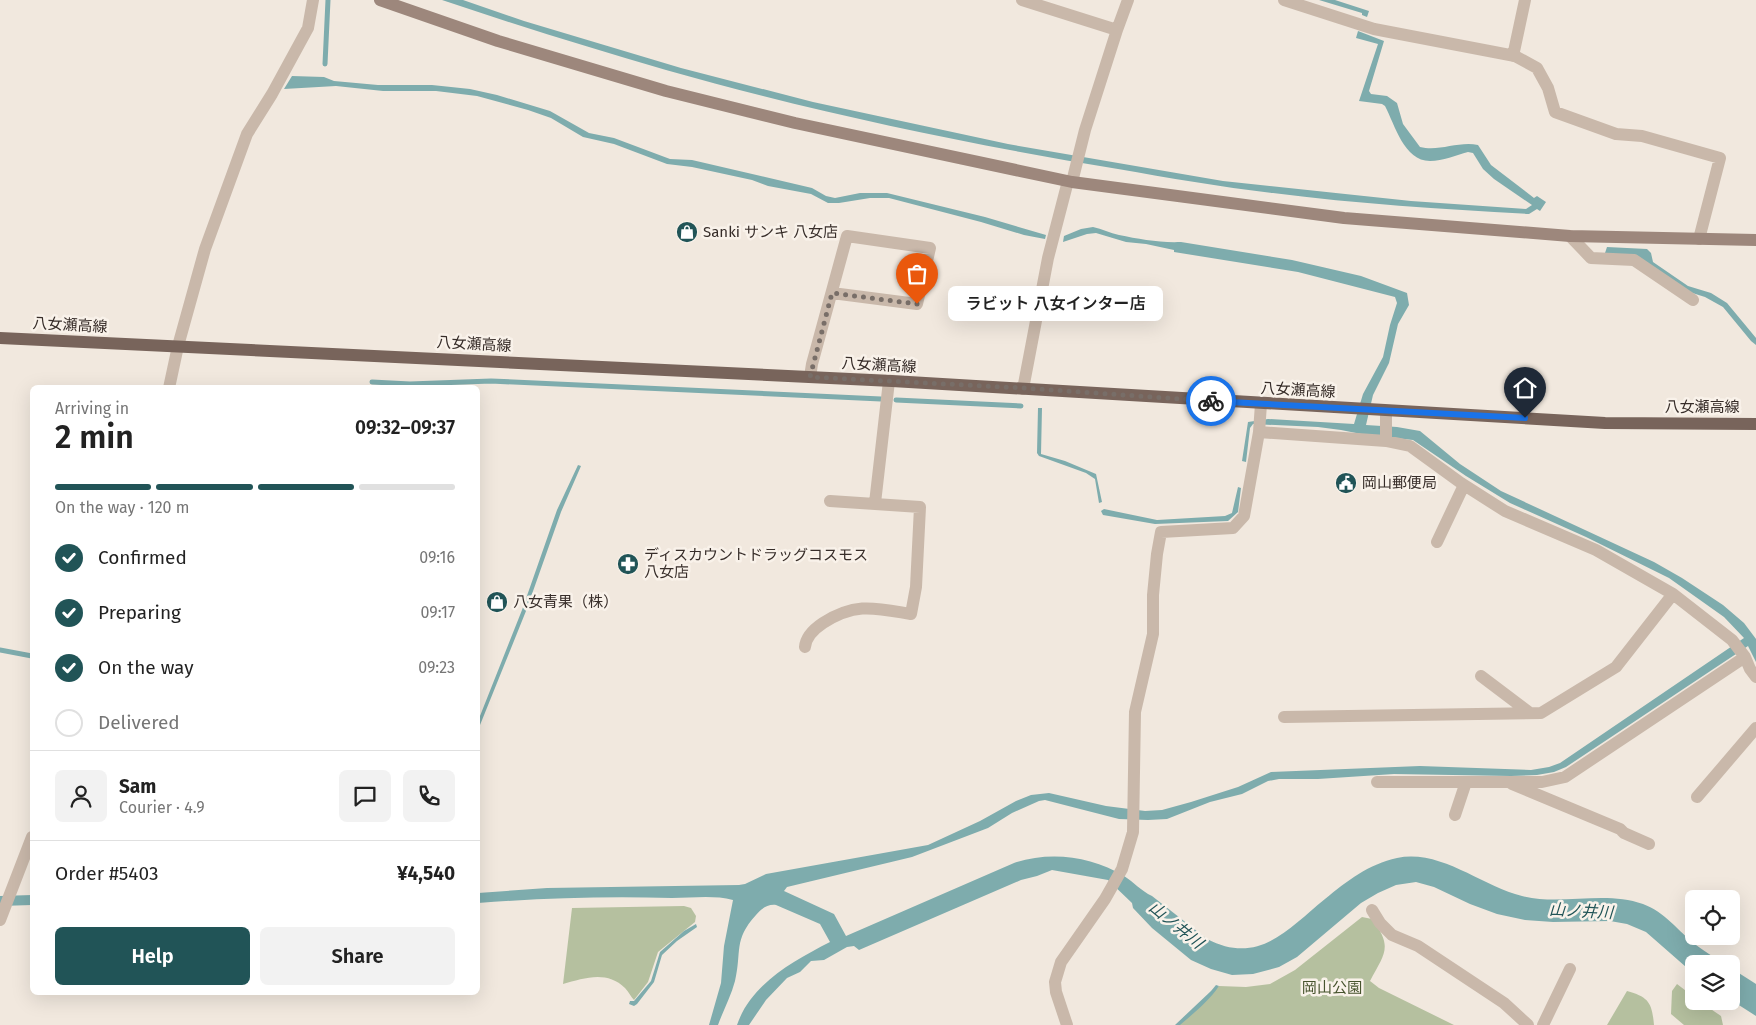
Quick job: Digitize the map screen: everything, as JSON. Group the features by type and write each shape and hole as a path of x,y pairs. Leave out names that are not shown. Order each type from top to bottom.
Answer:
{"main road":[{"name":"八女瀬高線","path":"0,338 1023,388 1260,420 1386,418 1756,424"}],"street":[{"path":"170,385 178,346 205,249 247,134 272,94 308,28 313,0"},
{"path":"380,0 498,41 666,92 795,123 1070,182 1344,218 1570,236 1756,240"},
{"path":"1022,0 1117,30"},
{"path":"1023,388 1048,258 1085,130 1128,0"},
{"path":"1284,0 1374,29 1513,56 1537,68 1548,88 1554,112 1616,134 1642,136 1720,158 1700,239"},
{"path":"1513,56 1525,0"},
{"path":"810,377 832,293 847,236 930,248 917,304 832,293"},
{"path":"1570,236 1591,258 1634,260 1693,300"},
{"path":"875,503 889,381"},
{"path":"1386,418 1386,440"},
{"path":"1067,1025 1056,992 1055,982 1061,962 1122,868 1133,832 1135,712 1153,634 1157,554 1161,532 1233,528 1244,516 1260,420 1386,440 1410,446 1464,485 1505,511 1596,550 1673,594 1732,640 1745,657 1756,677"},
{"path":"1437,542 1464,485"},
{"path":"805,647 806,640 816,628 834,616 851,610 871,608 911,614 916,586 920,507 830,501"},
{"path":"1284,717 1541,713 1616,667 1673,594"},
{"path":"1377,782 1542,782 1565,777 1745,657"},
{"path":"1481,676 1530,713"},
{"path":"1697,797 1756,728"},
{"path":"1456,815 1466,782"},
{"path":"1507,782 1620,829 1624,833 1649,844"},
{"path":"2,912 12,892 30,842"},
{"path":"1372,910 1380,923 1392,935 1418,946 1504,1003 1528,1025"},
{"path":"1543,1025 1570,969"}],"green space":[{"path":"684,906 691,908 696,916 695,922 658,952 648,982 634,1000 618,982 603,977 587,978 563,984 572,908"},
{"name":"岡山公園","path":"1362,917 1372,919 1379,929 1385,944 1383,956 1370,981 1379,988 1454,1025 1179,1025 1219,986 1246,987 1270,984 1295,970"},
{"path":"1677,984 1685,990 1685,1010 1712,1010 1721,1016 1723,1025 1684,1025 1671,1014 1672,991"},
{"path":"1627,991 1640,996 1648,1002 1652,1011 1654,1025 1607,1025"}],"water":[{"path":"442,0 463,0 524,21 681,68 813,102 1008,144 1223,181 1411,201 1526,209 1532,205 1494,179 1483,169 1473,153 1468,152 1435,161 1421,159 1413,155 1402,141 1385,106 1359,101 1378,44 1356,38 1358,31 1384,41 1369,91 1371,94 1387,96 1397,103 1403,124 1420,147 1434,148 1463,144 1478,145 1491,165 1534,198 1537,196 1546,202 1540,211 1537,209 1529,214 1337,200 1254,191 1004,149 890,126 778,100 581,45"},
{"path":"1319,0 1335,0 1369,11 1367,17 1362,15 1362,13"},
{"path":"292,76 324,77 334,81 378,85 432,85 470,89 550,111 589,133 614,138 670,159 692,160 812,188 826,196 835,198 860,193 887,193 985,217 1046,235 1045,239 1024,235 889,198 870,198 828,203 811,194 768,186 752,180 692,167 667,164 614,144 583,137 551,118 477,96 436,91 383,91 336,86 284,89"},
{"name":"山ノ井川","path":"1093,227 1119,235 1142,239 1181,242 1292,260 1361,276 1407,293 1409,305 1398,324 1389,363 1373,395 1366,425 1420,431 1460,464 1501,491 1654,562 1682,578 1723,605 1744,623 1756,639 1756,662 1748,646 1566,767 1554,772 1511,776 1394,774 1318,779 1279,779 1268,781 1242,794 1210,802 1167,819 1119,819 1045,800 1012,813 988,828 912,857 787,887 784,891 834,914 846,936 1014,863 1042,857 1070,857 1111,869 1128,878 1207,939 1225,946 1242,948 1257,946 1285,932 1342,886 1377,864 1397,858 1413,857 1445,863 1491,885 1522,896 1537,899 1613,898 1643,904 1658,912 1685,935 1685,945 1696,945 1710,955 1685,955 1685,966 1646,932 1627,924 1610,921 1553,922 1525,920 1497,914 1434,887 1416,882 1396,885 1361,903 1297,957 1279,967 1253,974 1232,975 1211,969 1191,960 1152,928 1133,908 1132,903 1108,880 1052,870 1021,880 859,950 854,946 847,947 824,960 811,961 800,972 787,978 766,1000 749,1025 737,1025 743,1010 752,997 775,975 802,957 830,942 820,924 776,905 767,906 758,913 744,932 741,939 735,981 731,992 718,1025 709,1025 721,983 724,946 733,900 711,897 599,897 480,903 480,893 547,888 745,884 766,874 928,845 1031,795 1049,793 1106,806 1145,811 1162,810 1191,802 1238,787 1271,772 1420,766 1531,770 1549,767 1560,763 1744,638 1724,617 1669,578 1586,537 1510,503 1413,440 1318,427 1253,424 1250,428 1246,462 1242,461 1248,422 1268,419 1354,424 1363,394 1383,357 1397,303 1395,297 1298,272 1174,252 1174,250 1126,242 1096,233 1063,242 1064,236 1081,229"},
{"path":"1607,247 1647,249 1651,253 1653,262 1688,286 1711,293 1727,303 1756,338 1756,345 1723,307 1705,297 1686,291 1666,277 1604,256"},
{"path":"1038,408 1042,408 1041,454 1065,461 1096,474 1102,502 1099,503 1095,479 1086,473 1039,456 1037,453"},
{"path":"578,465 581,466 561,512 526,611 480,725 480,716 522,610 557,510"},
{"path":"1238,487 1241,488 1238,512 1228,521 1155,524 1103,515 1101,511 1104,509 1157,520 1225,516 1232,513"},
{"path":"30,895 30,905 0,906 0,896"},
{"path":"696,924 697,927 677,941 662,955 654,982 637,1004 634,1006 629,1004 630,1001 634,1001 651,981 660,952 684,931"},
{"path":"1740,974 1756,984 1756,1016 1740,1006"},
{"path":"1216,985 1219,986 1201,1007 1180,1025 1175,1025 1211,991"}],"waterway":[{"path":"325,64 328,0"},
{"path":"372,382 410,384 491,381 881,399"},
{"path":"896,400 1021,406"},
{"path":"0,650 30,656"}],"way so far":[{"path":"917,304 832,293 810,377 1023,388 1211,401"}],"place":[{"name":"Sanki サンキ 八女店","path":"687,232"},
{"name":"ラビット 八女インター店","path":"917,304"},
{"name":"岡山郵便局","path":"1346,483"},
{"name":"ディスカウントドラッグコスモス 八女店","path":"628,564"},
{"name":"八女青果（株）","path":"497,602"}],"route":[{"path":"1211,401 1525,418"}]}
